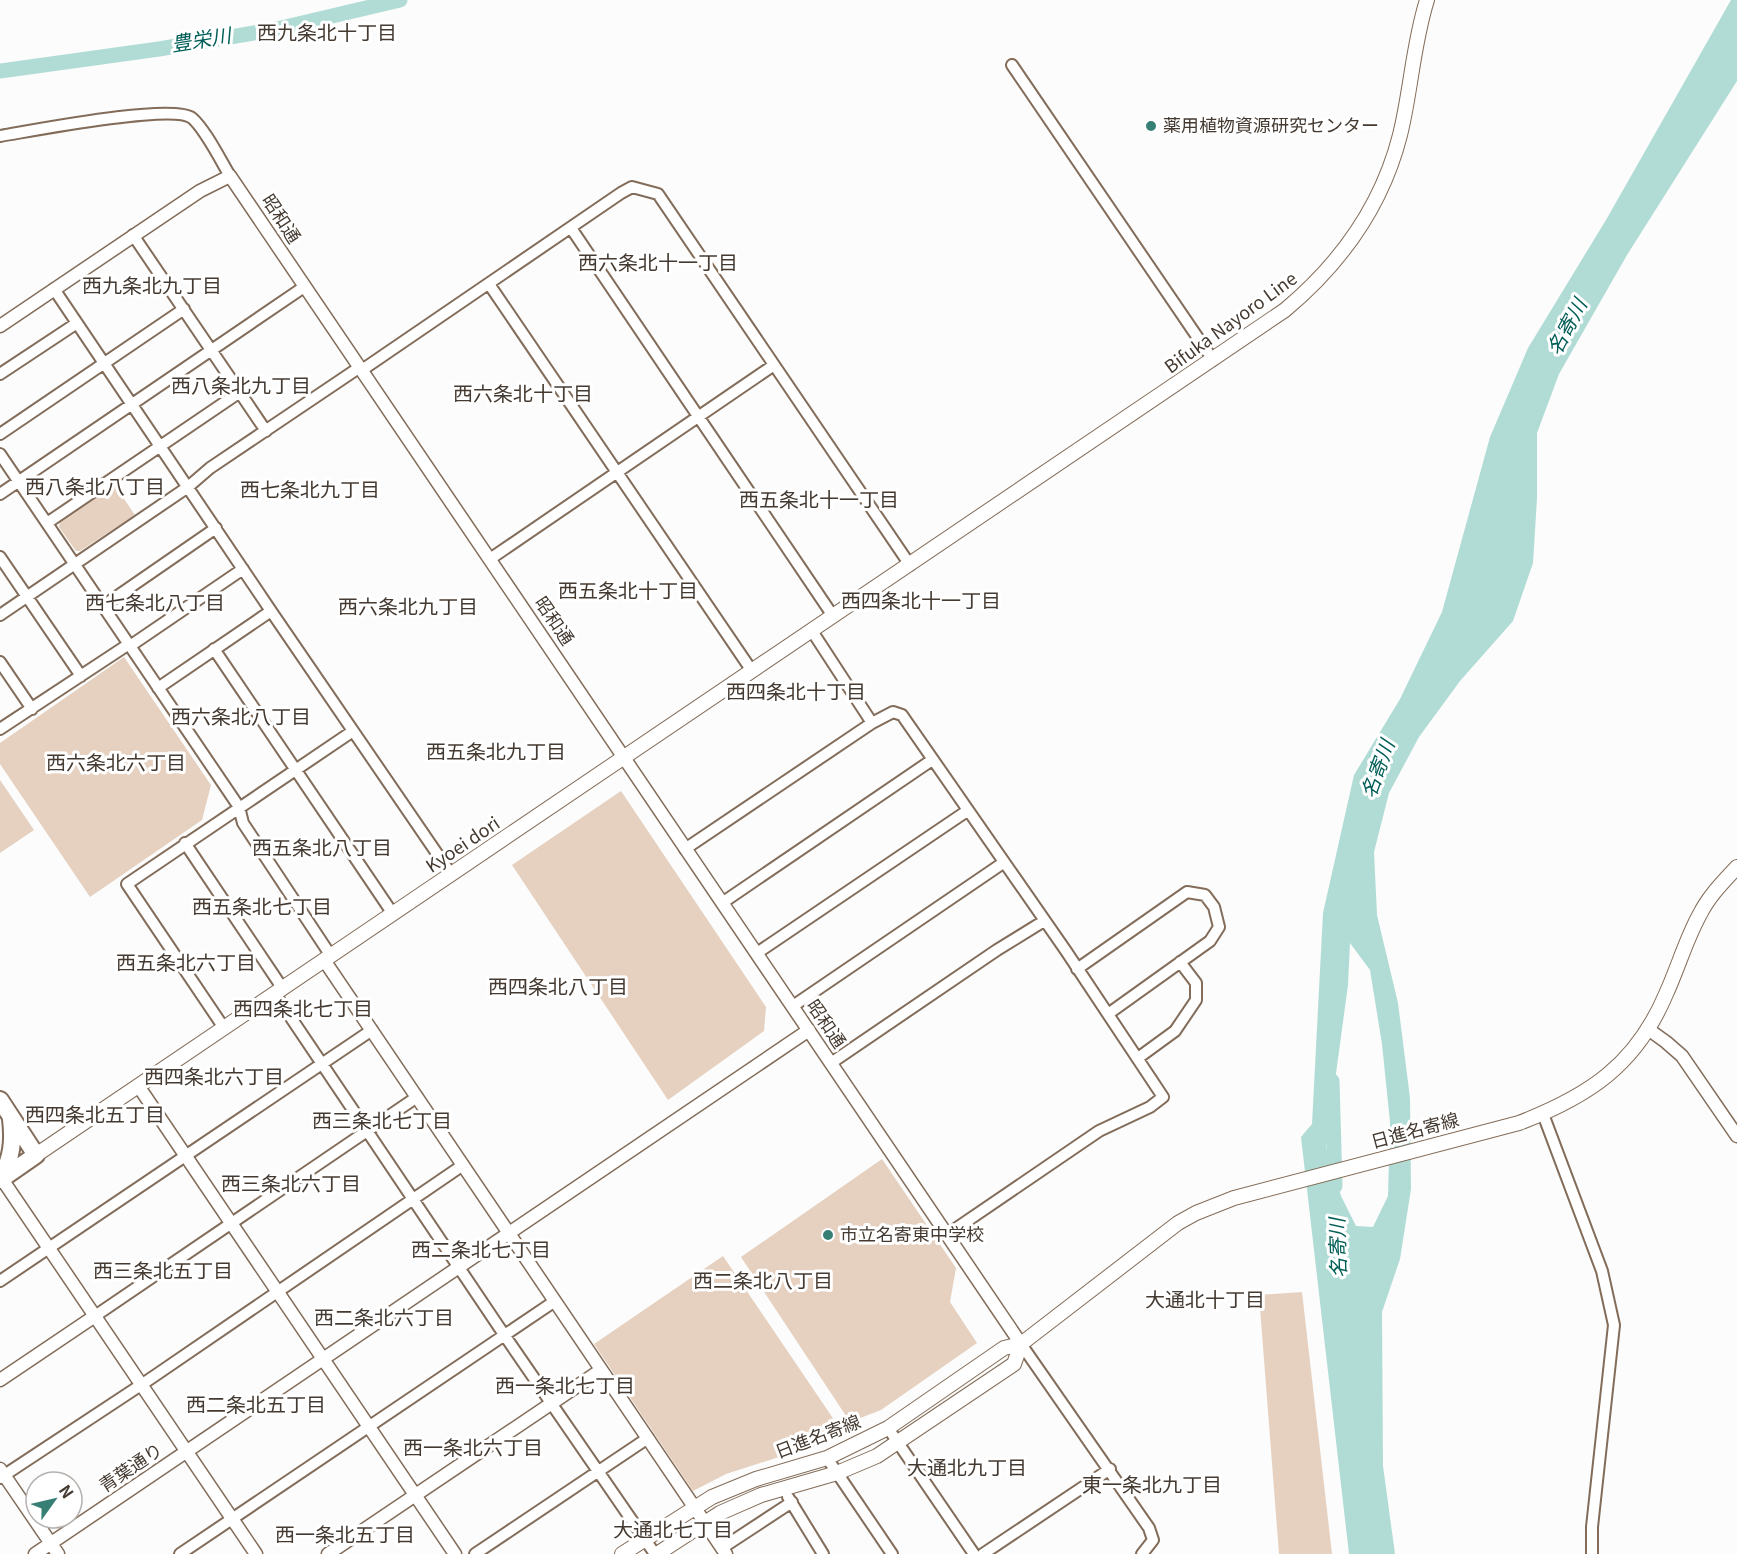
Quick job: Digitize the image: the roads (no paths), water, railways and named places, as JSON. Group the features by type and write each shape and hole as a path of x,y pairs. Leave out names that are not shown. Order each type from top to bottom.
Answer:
{"highway":[{"path":"0,1100 36,1155 1,1179"},
{"path":"1,1179 11,1155 13,1138 11,1117"}],"main road":[{"name":"Bifuka Nayoro Line","path":"910,565 1285,310 1314,285 1341,256 1364,220 1385,178 1400,135 1427,0"},
{"name":"Kyoei dori","path":"36,1155 910,565"},
{"name":"日進名寄線","path":"622,1554 726,1490 827,1458 888,1428 1004,1348 1021,1344 1178,1223 1196,1213 1234,1198 1543,1114 1575,1099 1599,1083 1630,1054 1648,1029 1665,996 1700,913 1716,889 1737,867"},
{"name":"日進名寄線","path":"656,1554 720,1513 761,1495 837,1473 877,1456 1014,1364 1021,1344"}],"street":[{"path":"1012,65 1213,360"},
{"path":"0,136 108,119 180,113 194,119 230,176 200,191 0,326"},
{"name":"昭和通","path":"230,176 1021,1344"},
{"path":"0,615 188,487 210,468 266,430 632,187 658,194 910,565"},
{"path":"572,228 834,616"},
{"path":"133,235 266,430"},
{"path":"489,284 752,671"},
{"path":"0,494 304,287"},
{"path":"54,289 451,874"},
{"path":"0,434 184,309"},
{"path":"0,374 77,323"},
{"path":"490,559 774,365"},
{"path":"47,523 240,392"},
{"path":"0,454 239,807 243,823 372,1030 724,1551 792,1502"},
{"path":"104,606 216,528"},
{"path":"0,557 81,675"},
{"path":"0,729 243,569"},
{"path":"158,687 271,610"},
{"path":"812,631 872,723"},
{"path":"214,649 393,914"},
{"path":"0,662 32,709"},
{"path":"685,849 872,723 893,712 902,715 1108,1014 1163,1097 1150,1107 1099,1131 948,1234"},
{"path":"225,1029 127,884 353,731"},
{"path":"722,903 932,760"},
{"path":"757,954 967,811"},
{"path":"185,843 322,1064 597,1471 656,1554"},
{"path":"793,1006 1003,863"},
{"path":"1077,969 1187,892 1205,894 1214,907 1219,927 1210,940 1108,1014"},
{"path":"831,1064 997,950 1044,921"},
{"path":"1138,1058 1175,1031 1196,1000 1196,983 1180,962"},
{"path":"1648,1029 1682,1056 1737,1136"},
{"path":"0,1281 372,1030"},
{"name":"青葉通り","path":"35,1554 55,1549 187,1452 809,1030"},
{"path":"139,1087 455,1554"},
{"path":"0,1380 417,1097"},
{"path":"1543,1114 1602,1271 1614,1325 1592,1527 1592,1554"},
{"path":"55,1549 1,1474 141,1385 463,1165"},
{"path":"1,1179 256,1554"},
{"path":"180,1554 555,1301"},
{"path":"1021,1344 1149,1528 1153,1540 1142,1554"},
{"path":"328,1554 601,1370"},
{"path":"888,1428 974,1554"},
{"path":"475,1554 648,1438"},
{"path":"827,1458 892,1554"},
{"path":"983,1554 1110,1469"},
{"path":"783,1489 823,1554"}],"water":[{"path":"1731,0 1737,0 1737,81 1627,255 1559,374 1537,433 1537,498 1533,563 1513,621 1460,681 1419,737 1389,793 1374,852 1377,915 1398,1003 1410,1098 1411,1189 1400,1259 1382,1312 1383,1466 1395,1554 1349,1554 1301,1137 1312,1124 1323,913 1354,775 1400,699 1442,612 1490,437 1528,348 1606,220","holes":["1350,943 1370,970 1382,1044 1390,1122 1388,1196 1373,1227 1356,1226 1341,1196 1326,1147 1348,985"]}],"waterway":[{"name":"豊栄川","path":"0,71 159,49 277,29 400,0"},
{"name":"名寄川","path":"1332,1081 1335,1186"}],"place":[{"name":"薬用植物資源研究センター","path":"1151,126"},
{"name":"市立名寄東中学校","path":"828,1235"}],"district":[{"name":"西九条北十丁目","path":"327,33"},
{"name":"西六条北十一丁目","path":"658,263"},
{"name":"西九条北九丁目","path":"152,286"},
{"name":"西八条北九丁目","path":"241,386"},
{"name":"西六条北十丁目","path":"523,394"},
{"name":"西八条北八丁目","path":"95,487"},
{"name":"西七条北九丁目","path":"310,490"},
{"name":"西五条北十一丁目","path":"819,500"},
{"name":"西五条北十丁目","path":"628,591"},
{"name":"西四条北十一丁目","path":"921,601"},
{"name":"西七条北八丁目","path":"155,603"},
{"name":"西六条北九丁目","path":"408,607"},
{"name":"西四条北十丁目","path":"796,692"},
{"name":"西六条北八丁目","path":"241,717"},
{"name":"西五条北九丁目","path":"496,752"},
{"name":"西六条北六丁目","path":"116,763"},
{"name":"西五条北八丁目","path":"322,848"},
{"name":"西五条北七丁目","path":"262,907"},
{"name":"西五条北六丁目","path":"186,963"},
{"name":"西四条北八丁目","path":"558,987"},
{"name":"西四条北七丁目","path":"303,1009"},
{"name":"西四条北六丁目","path":"214,1077"},
{"name":"西四条北五丁目","path":"95,1115"},
{"name":"西三条北七丁目","path":"382,1121"},
{"name":"西三条北六丁目","path":"291,1184"},
{"name":"西二条北七丁目","path":"481,1250"},
{"name":"西三条北五丁目","path":"163,1271"},
{"name":"西二条北八丁目","path":"763,1281"},
{"name":"大通北十丁目","path":"1205,1300"},
{"name":"西二条北六丁目","path":"384,1318"},
{"name":"西一条北七丁目","path":"565,1386"},
{"name":"西二条北五丁目","path":"256,1405"},
{"name":"西一条北六丁目","path":"473,1448"},
{"name":"大通北九丁目","path":"967,1468"},
{"name":"東一条北九丁目","path":"1152,1485"},
{"name":"大通北七丁目","path":"673,1530"},
{"name":"西一条北五丁目","path":"345,1535"}]}
